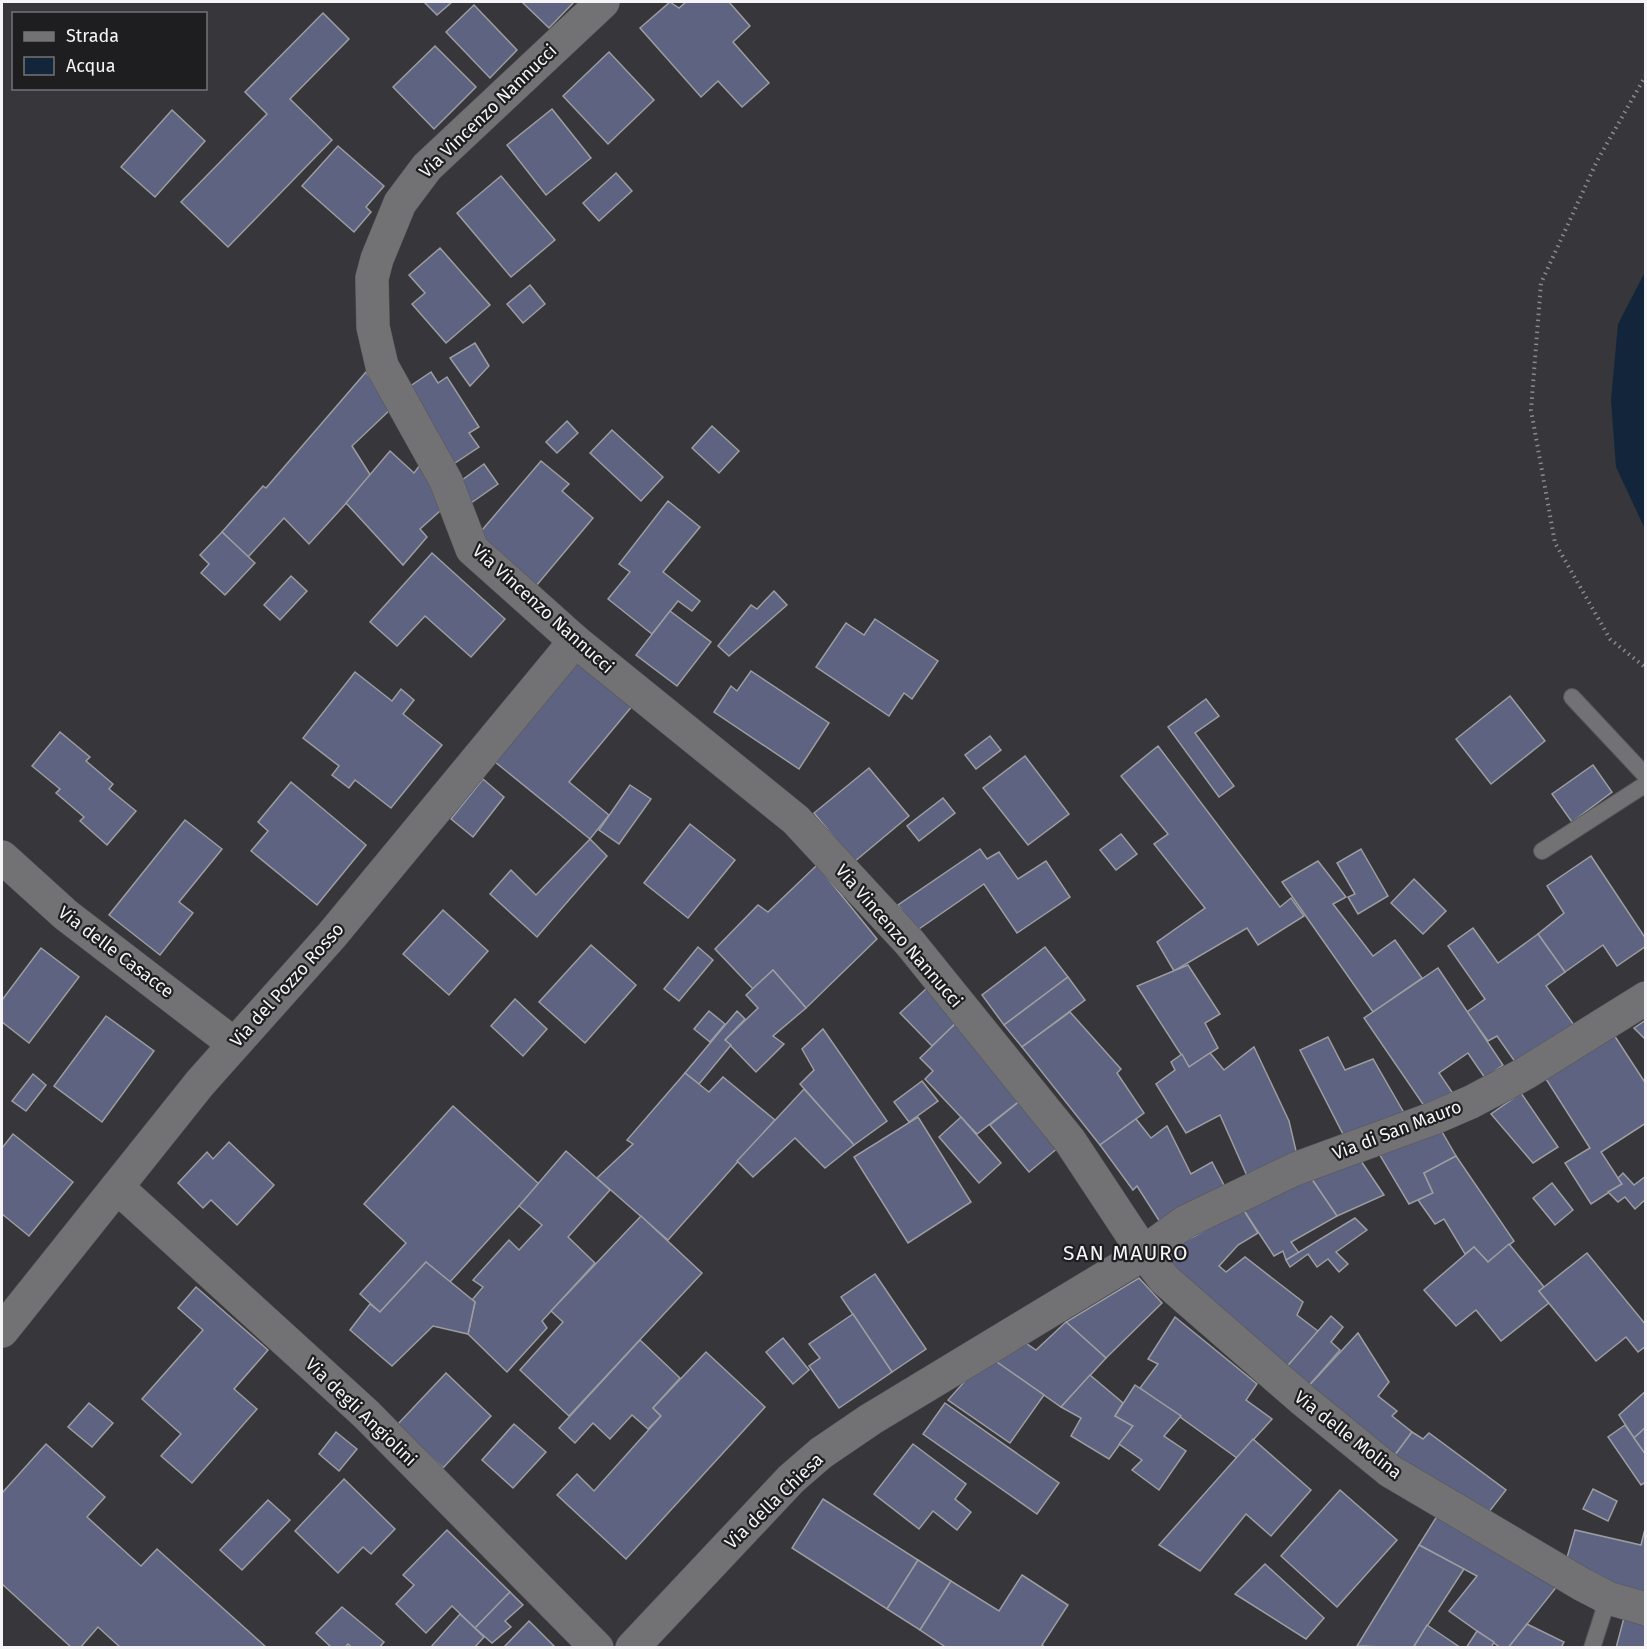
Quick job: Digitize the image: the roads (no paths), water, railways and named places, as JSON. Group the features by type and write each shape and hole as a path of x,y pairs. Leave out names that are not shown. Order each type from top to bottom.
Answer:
{"street":[{"name":"Via Vincenzo Nannucci","path":"603,2 446,148 413,185 390,222 372,278 373,327 382,366 446,481 472,549 575,641 796,820 910,944 1070,1141 1144,1253"},
{"name":"Via del Pozzo Rosso","path":"2,1331 234,1044 332,935 575,641"},
{"name":"Via delle Casacce","path":"2,857 66,915 234,1044"},
{"name":"Via di San Mauro","path":"937,1380 1144,1253 1185,1222 1295,1169 1471,1102 1524,1074 1646,998"},
{"name":"Via degli Angiolini","path":"117,1186 366,1414 597,1647"},
{"name":"Via delle Molina","path":"1144,1253 1164,1279 1303,1400 1390,1471 1608,1598 1646,1609"},
{"name":"Via della Chiesa","path":"632,1647 745,1526 806,1466 872,1419 937,1380"}],"lane":[{"path":"1572,697 1646,776"},
{"path":"1542,851 1646,784"},
{"path":"1592,1647 1608,1598"}],"water":[{"path":"1645,272 1645,529 1616,467 1611,400 1618,324"}],"district":[{"name":"SAN MAURO","path":"1126,1253"}]}
